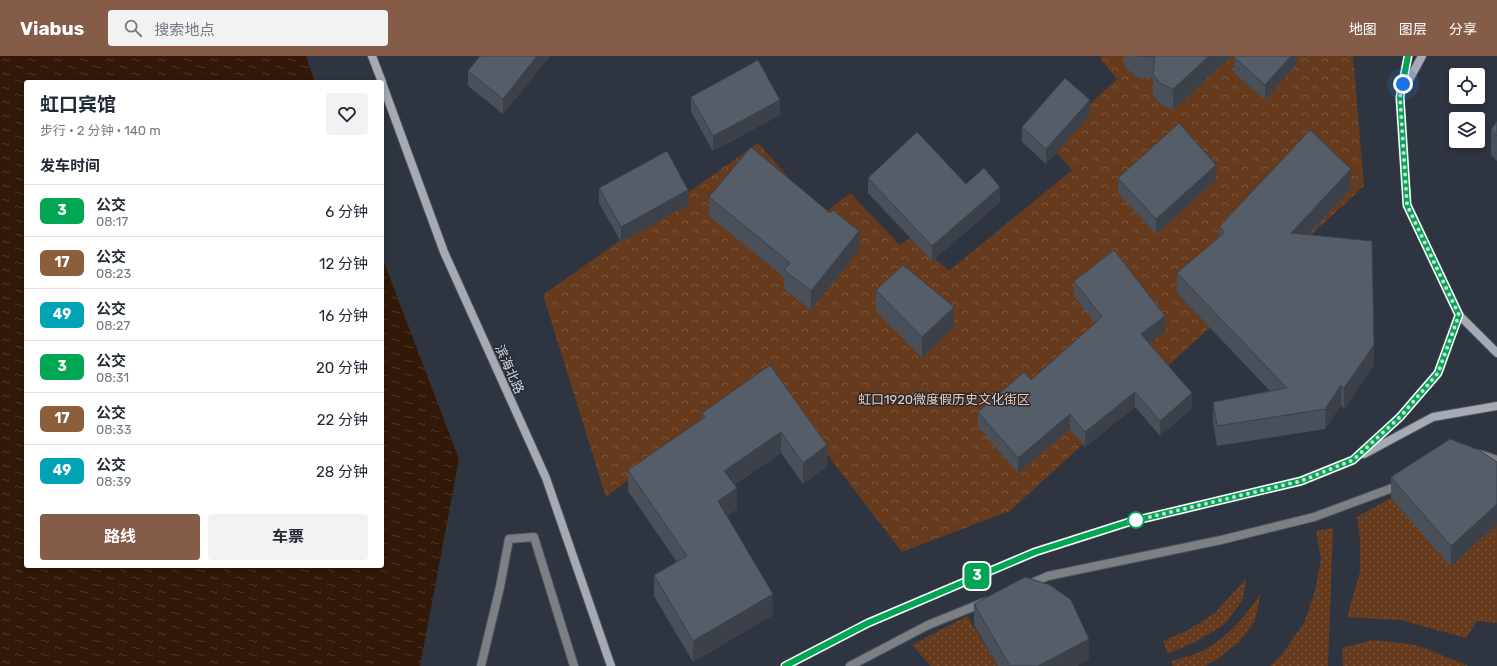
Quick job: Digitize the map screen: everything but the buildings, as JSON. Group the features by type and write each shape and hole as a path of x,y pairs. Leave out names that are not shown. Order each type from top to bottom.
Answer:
{"street":[{"name":"滨海北路","path":"372,56 381,80"},
{"path":"1408,56 1400,97 1407,205 1459,315 1497,353"},
{"path":"1400,97 1422,56"},
{"name":"滨海北路","path":"384,87 444,252 546,478 611,666"},
{"path":"1353,460 1400,417 1438,373 1459,315"},
{"path":"785,666 868,623 1035,552 1129,522 1301,481 1353,460 1432,417 1497,406"},
{"path":"1468,450 1497,460"},
{"path":"1020,587 1048,576 1221,540 1314,517 1394,487 1406,478"},
{"path":"481,666 500,587 509,539 534,537 574,666"},
{"path":"850,666 928,625 992,599"}],"green space":[{"name":"虹口1920微度假历史文化街区","path":"1102,56 1353,56 1364,186 1010,511 902,552 767,376 606,497 543,295 758,143 822,215 850,193 900,245 911,237 949,271 1072,170 1048,143 1117,79 1100,58"},
{"path":"1391,498 1451,566 1497,524 1497,623 1477,621 1466,638 1401,620 1347,617 1360,572 1360,541 1357,517"},
{"path":"1333,528 1328,666 1270,666 1280,657 1304,623 1315,591 1321,559 1316,531"},
{"path":"1246,579 1243,599 1225,624 1197,641 1168,654 1163,641 1188,630 1215,613"},
{"path":"1261,593 1255,620 1239,642 1216,660 1205,666 1173,666 1171,661 1200,652 1221,639 1243,618"},
{"path":"967,616 998,666 931,666 912,645"},
{"path":"1373,640 1416,645 1469,666 1343,666 1342,648"}],"water":[{"path":"0,56 306,56 314,80 24,80 24,568 384,568 384,262 459,459 420,666 0,666"}],"bus line":[{"name":"3","path":"785,666 868,623 954,585 1035,552 1129,522 1301,481 1353,460 1400,417 1438,373 1459,315 1407,205 1400,97 1408,56"}],"route":[{"path":"1136,520 1129,522 1301,481 1353,460 1400,417 1438,373 1459,315 1407,205 1400,97 1403,84"}]}
